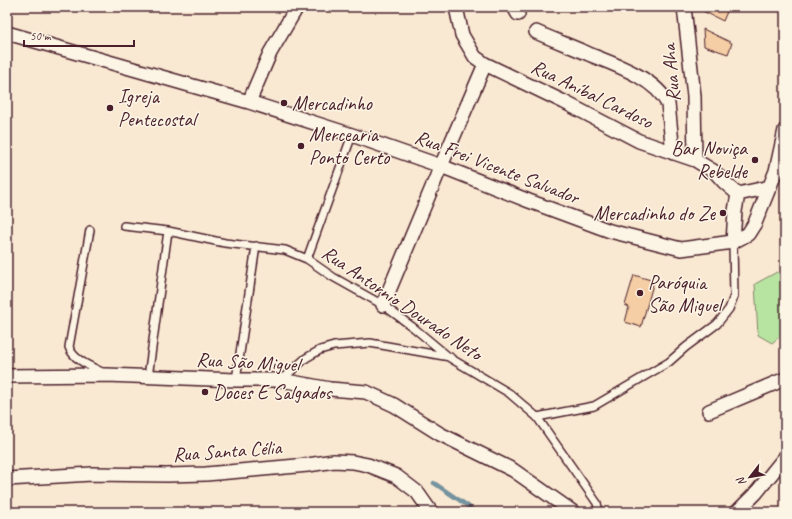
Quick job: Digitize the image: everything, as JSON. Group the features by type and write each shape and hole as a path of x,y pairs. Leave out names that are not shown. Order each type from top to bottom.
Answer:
{"street":[{"path":"249,102 270,53 297,7"},
{"name":"Rua Aníbal Cardoso","path":"456,7 462,35 475,57 485,64 564,102 639,141 695,160 715,172 738,194"},
{"name":"Rua Aha","path":"684,7 694,96 695,160"},
{"path":"536,32 632,72 658,89 668,104 673,153"},
{"name":"Rua Frei Vicente Salvador","path":"7,33 249,102 352,135 441,166 529,202 610,231 681,249 733,242"},
{"path":"383,305 485,64"},
{"path":"733,242 748,234 755,223 776,172 785,130"},
{"path":"733,242 735,211 738,194 770,187"},
{"name":"Rua São Miguel","path":"7,376 107,375 236,380 281,380 330,389 366,392 394,405 440,434 513,470 573,512"},
{"path":"710,410 785,379"},
{"path":"737,512 756,493 785,457"},
{"name":"Rua Santa Célia","path":"7,479 92,474 206,474 308,465 334,461 353,462 368,465 396,476 417,492 431,512"}],"lane":[{"path":"307,258 352,135"},
{"name":"Rua Antornio Dourado Neto","path":"124,226 168,231 225,243 285,250 307,258 333,277 383,305 450,358 509,393 537,417 597,503 599,512"},
{"path":"90,230 69,347 70,351 76,358 107,375"},
{"path":"148,377 168,231"},
{"path":"537,417 594,406 669,362 686,347 718,324 729,308 734,296 733,242"},
{"path":"236,380 256,246"},
{"path":"281,380 306,358 320,350 334,346 370,343 450,358"}],"green space":[{"path":"777,272 785,278 785,332 772,343 758,335 755,284"}],"building":[{"path":"695,7 729,7 723,21"},
{"path":"703,29 732,43 728,54 704,46"},
{"name":"Paróquia São Miguel","path":"634,275 654,281 641,327 625,322 629,307 625,305"}],"waterway":[{"path":"434,483 468,506 474,512"}],"place":[{"name":"Mercadinho","path":"284,103"},
{"name":"Igreja Pentecostal","path":"110,108"},
{"name":"Mercearia Ponto Certo","path":"301,146"},
{"name":"Bar Noviça Rebelde","path":"755,160"},
{"name":"Mercadinho do Ze","path":"723,213"},
{"name":"Paróquia São Miguel","path":"640,293"},
{"name":"Doces E Salgados","path":"205,392"}]}
